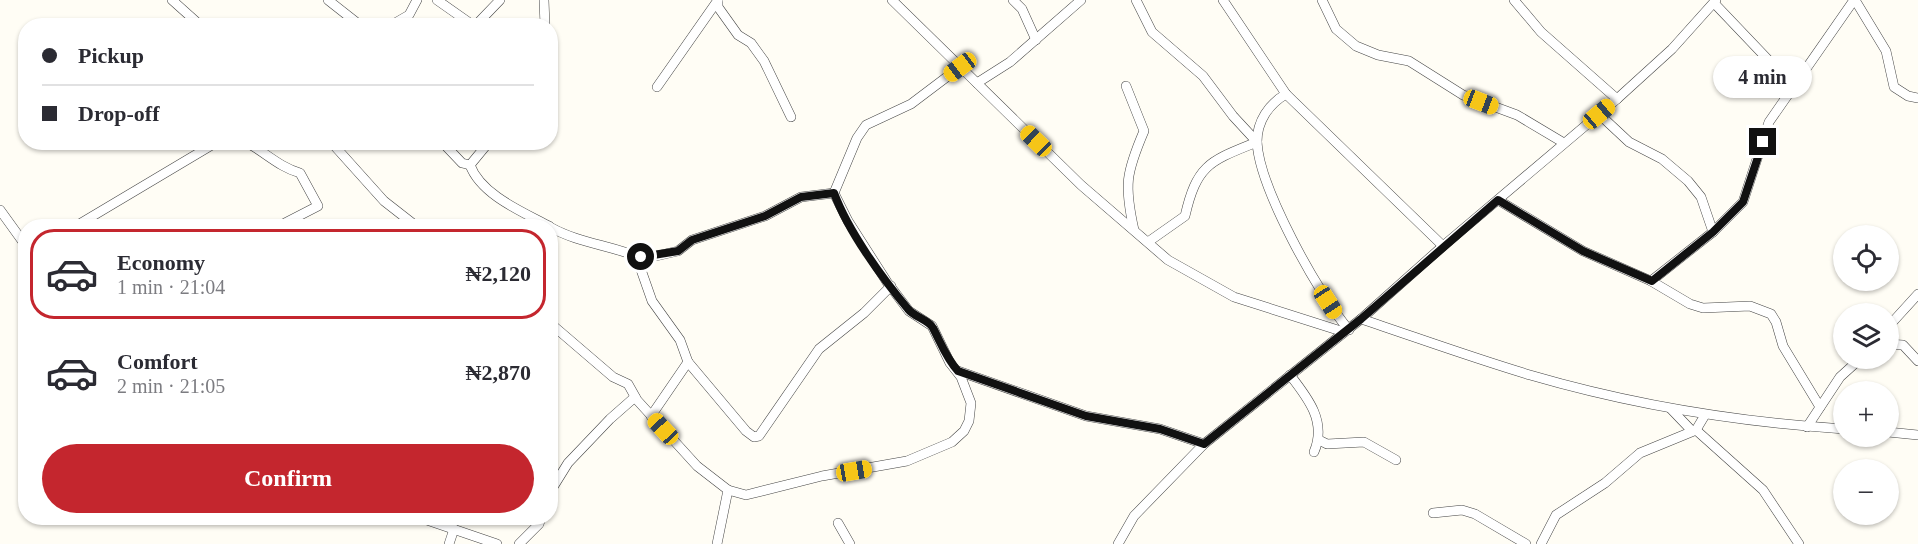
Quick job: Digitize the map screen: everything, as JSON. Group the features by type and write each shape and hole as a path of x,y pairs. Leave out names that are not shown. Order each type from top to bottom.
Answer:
{"street":[{"path":"172,0 192,18"},
{"path":"327,0 351,18"},
{"path":"404,18 409,15 417,0"},
{"path":"437,0 463,18"},
{"path":"483,18 500,0"},
{"path":"544,0 545,18"},
{"path":"657,87 718,0 718,7 738,35 751,43 764,61 791,117"},
{"path":"892,0 1081,185 1168,260 1234,297 1346,331"},
{"path":"1013,0 1022,9 1036,40"},
{"path":"977,83 1010,62 1082,0"},
{"path":"1136,0 1152,32 1203,76 1233,116 1257,142"},
{"path":"1223,0 1286,94 1443,246"},
{"path":"1322,0 1336,29 1356,46 1378,55 1409,61 1463,95 1517,116 1564,143"},
{"path":"1514,0 1541,32 1617,99"},
{"path":"1652,281 1713,232 1743,202 1769,123 1855,0 1886,51 1894,87 1908,96 1918,98"},
{"path":"1118,544 1134,516 1204,444 1361,319 1443,246 1617,99 1672,50 1715,2 1794,87"},
{"path":"558,330 613,377 628,384 635,397 697,466 728,490 746,495 780,489 822,476 908,460 952,442 964,431 971,404 958,371 951,363 932,326 917,318 891,286 848,221 834,193 857,138 866,124 912,104 960,67"},
{"path":"1126,86 1144,131 1129,166 1126,195 1134,230"},
{"path":"1286,94 1267,109 1257,142 1260,166 1308,271 1346,331"},
{"path":"1599,114 1629,142 1662,159 1688,181 1701,197 1713,232"},
{"path":"1148,242 1185,216 1192,185 1218,157 1257,142"},
{"path":"88,219 203,150"},
{"path":"261,150 284,169 300,173 318,206 293,219"},
{"path":"338,150 384,201 408,219"},
{"path":"450,150 462,163 470,165"},
{"path":"470,165 482,150"},
{"path":"470,165 483,184 534,219"},
{"path":"558,230 585,242 599,243 643,259 678,251 692,240 765,216 801,197 834,193"},
{"path":"1498,200 1583,251 1652,281 1690,304 1703,308 1750,306 1770,315 1776,322 1783,346 1820,407"},
{"path":"0,210 18,235"},
{"path":"643,259 639,264 652,301 680,340 688,362 746,431 754,437 759,436 819,349 864,313 891,286"},
{"path":"1899,315 1918,294"},
{"path":"1361,319 1530,375 1671,409 1705,415 1833,428"},
{"path":"1899,345 1903,345 1918,361"},
{"path":"651,416 688,362"},
{"path":"1807,427 1840,377 1849,369"},
{"path":"958,371 1086,416 1168,431 1204,444"},
{"path":"1290,375 1308,399 1320,429 1319,440 1314,452"},
{"path":"558,479 568,463 610,418 635,397"},
{"path":"1671,409 1763,490 1799,544"},
{"path":"1541,544 1556,514 1605,483 1640,453 1694,430 1705,415"},
{"path":"1899,433 1918,435"},
{"path":"1319,440 1327,444 1364,442 1396,460"},
{"path":"717,544 728,490"},
{"path":"1433,513 1462,510 1475,514 1526,544"},
{"path":"838,523 850,544"},
{"path":"442,525 497,544"},
{"path":"519,544 538,525"},
{"path":"449,544 454,529"}],"route":[{"path":"641,257 643,259 678,251 692,240 765,216 786,207 801,197 834,193 848,221 887,282 909,311 932,326 951,363 958,371 1086,416 1160,429 1204,444 1361,319 1498,200 1583,251 1652,281 1713,232 1743,202 1763,142"}]}
